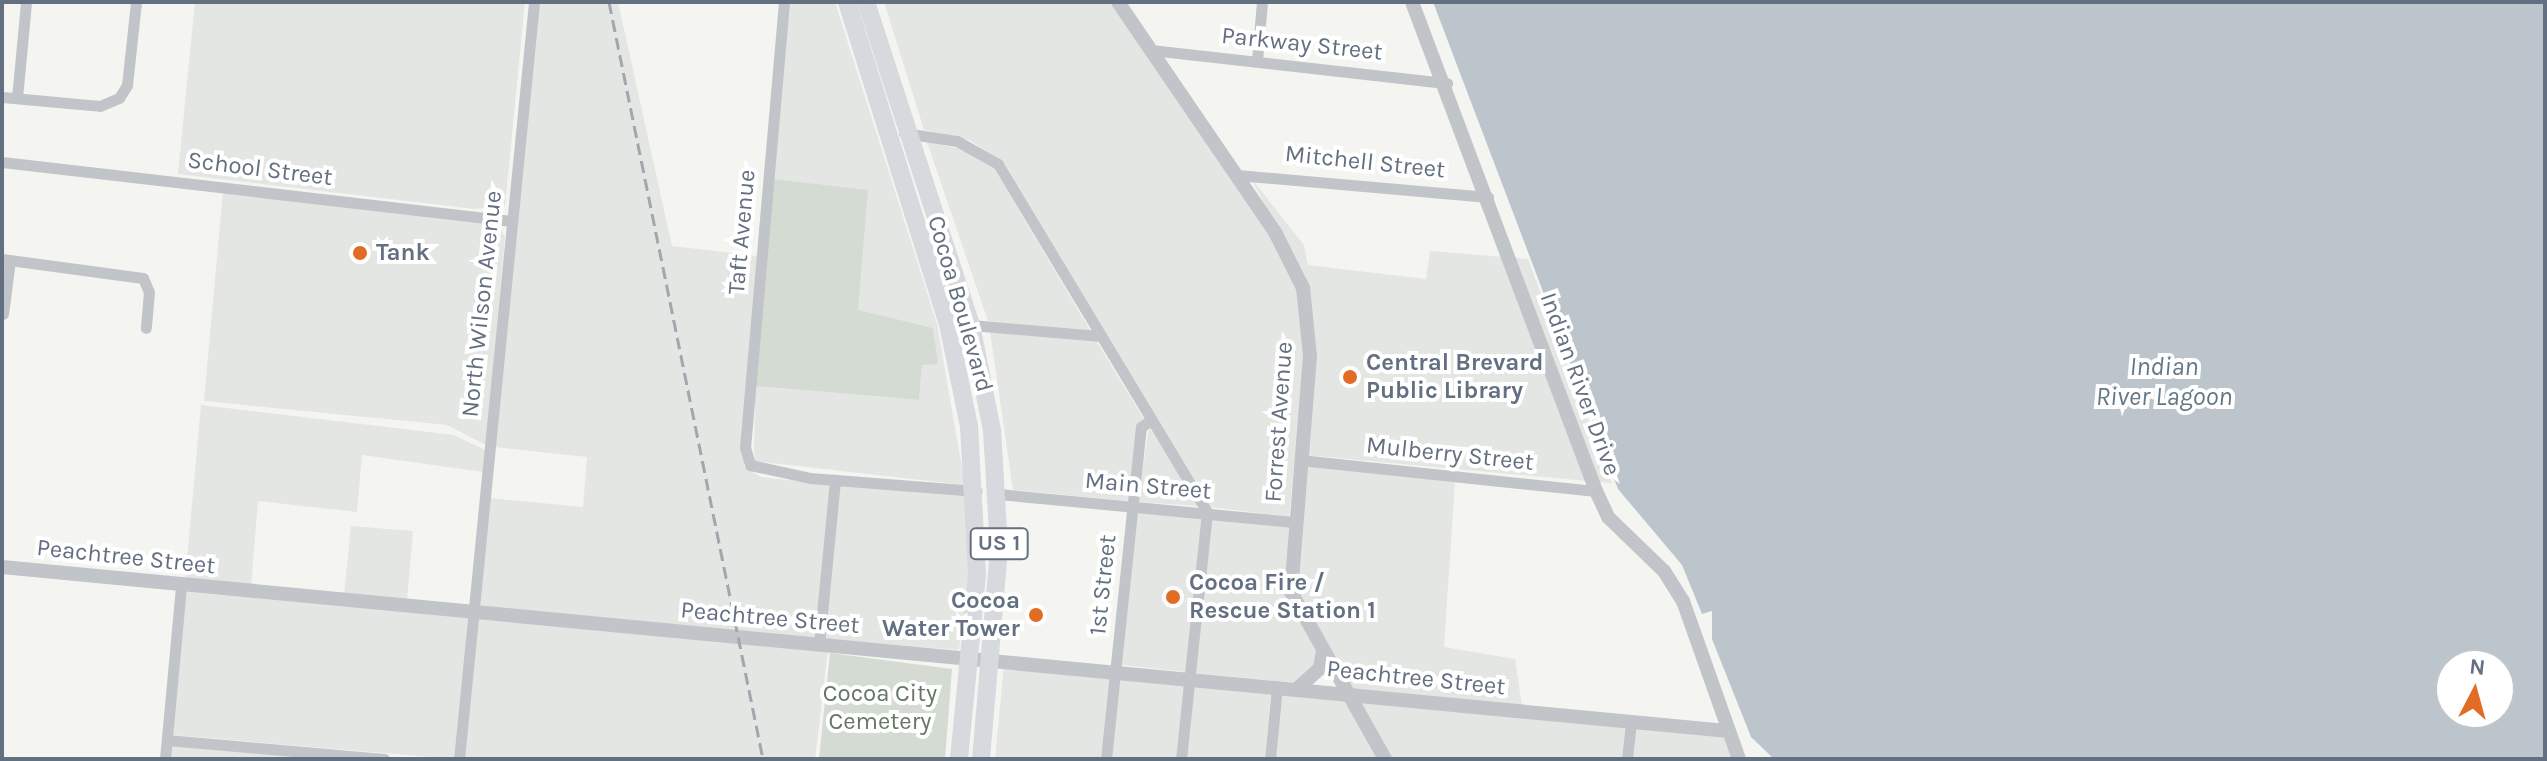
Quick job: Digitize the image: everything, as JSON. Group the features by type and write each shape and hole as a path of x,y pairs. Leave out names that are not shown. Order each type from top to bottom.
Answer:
{"main road":[{"name":"Cocoa Boulevard","path":"847,2 948,324 976,491 969,656 959,759"},
{"name":"Cocoa Boulevard","path":"866,2 980,360 998,494 991,659 981,759"},
{"path":"936,282 971,325"},
{"path":"948,324 980,360"}],"street":[{"path":"17,98 26,2"},
{"path":"2,97 100,106 119,98 127,85 136,2"},
{"name":"North Wilson Avenue","path":"459,759 534,2"},
{"name":"Taft Avenue","path":"784,2 745,447 750,465 835,480"},
{"name":"Forrest Avenue","path":"1118,2 1237,175 1303,288 1310,356 1294,522 1291,592 1385,759"},
{"path":"1257,61 1262,2"},
{"name":"Indian River Drive","path":"1412,2 1448,83 1596,491 1608,517 1664,571 1683,601 1726,731 1739,759"},
{"name":"Parkway Street","path":"1151,50 1448,83"},
{"path":"889,129 957,141 998,164 1207,512 1181,759"},
{"name":"School Street","path":"2,162 512,221"},
{"name":"Mitchell Street","path":"1237,175 1488,197"},
{"path":"3,314 6,259 143,278 149,292 146,328"},
{"path":"971,325 1100,336"},
{"name":"1st Street","path":"1106,759 1141,427 1151,420"},
{"name":"Mulberry Street","path":"1300,460 1596,491"},
{"path":"819,644 835,480 976,491"},
{"name":"Main Street","path":"998,494 1294,522"},
{"name":"Peachtree Street","path":"2,567 181,586 1117,669 1726,731"},
{"path":"165,759 181,586"},
{"path":"1297,688 1312,681 1323,651"},
{"path":"1270,759 1277,686"},
{"path":"1627,759 1631,722"},
{"path":"167,740 384,759"}],"shaded area":[{"path":"195,2 525,2 505,206 475,209 178,174"},
{"path":"538,2 618,2 672,246 757,256 744,467 761,477 830,485 815,638 479,606 490,498 583,507 587,457 495,447"},
{"path":"789,2 835,2 937,324 965,485 754,461 755,386 919,400 922,364 937,364 933,328 858,311 773,179"},
{"path":"884,2 1111,2 1272,236 1298,289 1305,356 1289,517 1210,507 1004,162 969,140 924,130"},
{"path":"927,142 966,150 994,168 1090,330 988,321"},
{"path":"1251,178 1304,245 1308,265 1426,279 1430,251 1504,257 1587,481 1305,455 1308,287"},
{"path":"223,192 498,223 505,237 486,445 447,425 204,401"},
{"path":"1515,258 1528,259 1612,483 1598,482"},
{"path":"990,332 1097,342 1144,419 1129,501 1013,490"},
{"path":"201,405 454,435 485,450 483,472 362,455 357,512 258,501 251,587 185,581"},
{"path":"1149,427 1198,506 1138,502"},
{"path":"1304,466 1455,482 1444,647 1515,659 1522,706 1350,689 1295,590"},
{"path":"839,485 966,496 969,574 959,650 824,639"},
{"path":"1137,513 1202,517 1187,672 1122,665"},
{"path":"1211,518 1289,527 1286,592 1318,653 1316,666 1296,683 1196,673"},
{"path":"351,526 413,531 407,600 344,595"},
{"path":"185,592 468,617 454,759 173,735"},
{"path":"478,617 828,650 815,759 464,759"},
{"path":"1004,665 1112,674 1101,759 995,759"},
{"path":"1121,675 1186,682 1176,759 1111,759"},
{"path":"1195,683 1271,691 1265,759 1186,759"},
{"path":"1281,692 1345,699 1380,759 1275,759"},
{"path":"1357,700 1625,727 1622,759 1391,759"},
{"path":"1635,728 1723,736 1733,759 1632,759"},
{"path":"172,746 322,759 171,759"}],"green space":[{"path":"773,179 868,190 858,310 933,328 938,364 922,365 919,400 755,386"},
{"name":"Cocoa City Cemetery","path":"830,653 952,669 945,759 819,759"}],"water":[{"name":"Indian River Lagoon","path":"1433,2 2545,2 2545,759 1774,759 1751,737 1712,639 1712,611 1702,614 1682,565 1618,489"}],"railway":[{"path":"609,2 763,759"}],"place":[{"name":"Tank","path":"360,253"},
{"name":"Central Brevard Public Library","path":"1350,377"},
{"name":"Cocoa Fire / Rescue Station 1","path":"1173,597"},
{"name":"Cocoa Water Tower","path":"1036,615"}]}
